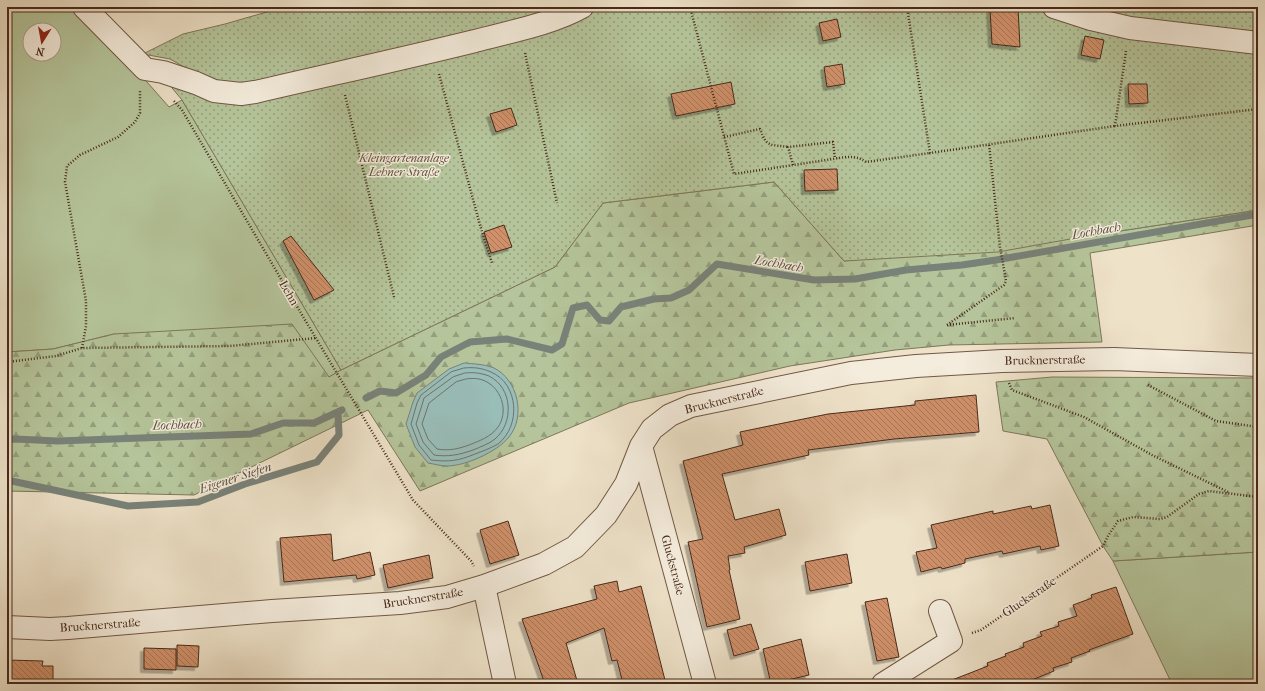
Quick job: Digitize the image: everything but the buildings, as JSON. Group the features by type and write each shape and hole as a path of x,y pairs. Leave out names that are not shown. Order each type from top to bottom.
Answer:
{"street":[{"path":"84,7 145,69 163,72 196,82 214,91 241,94 434,51 519,29 556,18 582,7"},
{"path":"1054,7 1091,19 1130,28 1258,43"},
{"name":"Brucknerstraße","path":"7,627 50,629 68,628 272,611 400,603 447,597 484,586 544,564 576,547 606,516 626,484 641,446 652,429 670,415 691,406 851,373 916,366 1002,360 1114,359 1258,365"},
{"name":"Gluckstraße","path":"641,446 705,684"},
{"path":"484,586 505,684"},
{"path":"884,684 951,641 940,611"}],"path":[{"path":"690,7 734,174 855,157 861,158 866,162 1115,126 1258,109"},
{"path":"908,7 930,153"},
{"path":"1115,126 1130,28"},
{"path":"524,50 557,203"},
{"path":"438,68 480,225 492,263"},
{"path":"82,348 86,326 86,301 65,182 67,166 80,155 118,137 135,122 140,113 141,75 145,69"},
{"path":"345,96 394,297"},
{"name":"Lehn","path":"171,98 182,110 413,500 471,560 484,586"},
{"path":"724,137 760,129 766,142 770,144 788,147 833,142 835,159"},
{"path":"989,144 1000,246 1006,281 1004,285 947,325 1015,318"},
{"path":"788,147 793,165"},
{"path":"7,362 56,356 82,348 230,346 316,338"},
{"path":"1002,360 1012,390 1084,417 1152,455 1231,493 1258,497"},
{"path":"1146,383 1216,421 1258,427"},
{"name":"Gluckstraße","path":"951,641 981,630 1103,546 1118,521 1133,517 1160,519 1167,517 1199,494 1209,491 1231,493"}],"green space":[{"path":"23,7 72,7 140,74 169,107 182,100 341,370 329,377 114,334 53,349 7,352 7,12"},
{"name":"Kleingartenanlage Lehner Straße","path":"284,7 1258,7 1258,210 1087,236 998,252 844,261 774,182 603,203 555,267 341,370 182,100 163,77 202,77 170,59 143,54 183,34"},
{"path":"774,182 844,261 1087,236 1258,210 1258,225 1090,253 1102,342 949,345 895,350 790,366 629,403 420,491 368,410 194,495 7,491 7,352 53,349 114,334 292,324 329,377 555,267 603,203"},
{"path":"1052,377 1258,378 1258,552 1113,561 1103,546 1047,439 1003,431 996,382"},
{"path":"1258,552 1258,684 1172,684 1113,561"}],"water":[{"path":"464,363 494,368 509,381 517,399 517,419 514,428 504,443 489,453 471,461 463,464 447,466 428,463 415,447 406,424 413,402 417,393 449,369"}],"waterway":[{"name":"Lochbach","path":"366,398 380,391 396,393 426,375 441,357 470,342 507,339 552,350 562,344 573,308 587,305 600,320 609,321 621,307 654,299 671,298 689,290 717,264 814,280 855,279 906,270 962,265 996,260 1258,214"},
{"name":"Lochbach","path":"7,440 58,441 251,434 283,423 314,423 342,410"},
{"name":"Eigener Siefen","path":"7,480 128,506 198,502 245,484 317,462 339,435 338,412"}]}
